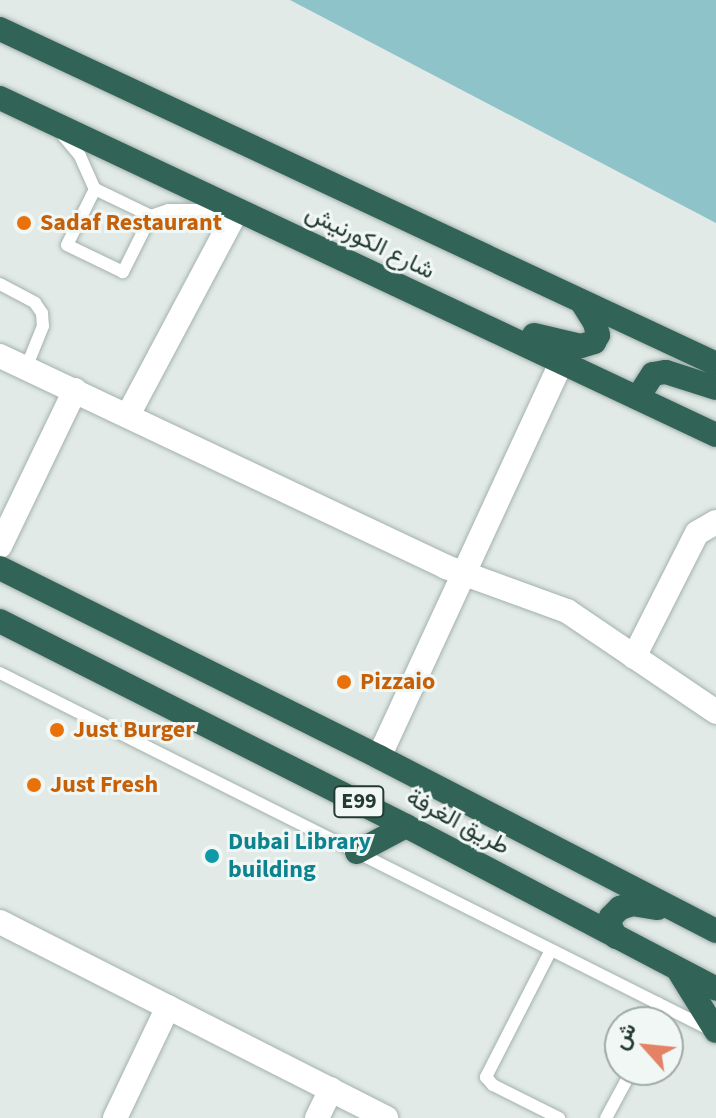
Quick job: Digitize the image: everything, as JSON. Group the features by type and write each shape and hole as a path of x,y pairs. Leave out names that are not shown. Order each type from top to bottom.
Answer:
{"highway":[{"name":"شارع الكورنيش","path":"0,29 716,364"},
{"name":"شارع الكورنيش","path":"0,98 716,435"},
{"path":"436,305 560,343 581,346 594,342 598,335 583,304"},
{"path":"638,397 643,384 653,374 666,372 716,388"},
{"name":"طريق الغرفة","path":"0,568 379,757 716,931"},
{"name":"طريق الغرفة","path":"0,621 406,826 716,989"},
{"path":"357,852 406,826"},
{"path":"616,937 610,926 611,917 620,908 632,904 673,911"},
{"path":"679,971 716,1031"}],"street":[{"path":"128,415 237,210"},
{"path":"0,356 463,574 567,611 716,712"},
{"path":"379,757 562,361"},
{"path":"0,546 75,390"},
{"path":"634,657 697,533 716,522"},
{"path":"1,925 386,1118"},
{"path":"115,1118 168,1007"},
{"path":"317,1118 331,1089"}],"lane":[{"path":"53,124 80,156 95,189 151,216"},
{"path":"95,189 67,245 123,272 151,216 168,210 237,210"},
{"path":"0,284 35,303 42,313 43,326 26,368"},
{"path":"0,673 716,1031"},
{"path":"551,950 486,1077 493,1085 559,1118"},
{"path":"606,1118 623,1086"}],"water":[{"path":"290,0 716,0 716,223"}],"place":[{"name":"Sadaf Restaurant","path":"24,223"},
{"name":"Pizzaio","path":"344,682"},
{"name":"Just Burger","path":"57,730"},
{"name":"Just Fresh","path":"34,785"},
{"name":"Dubai Library building","path":"212,856"}]}
